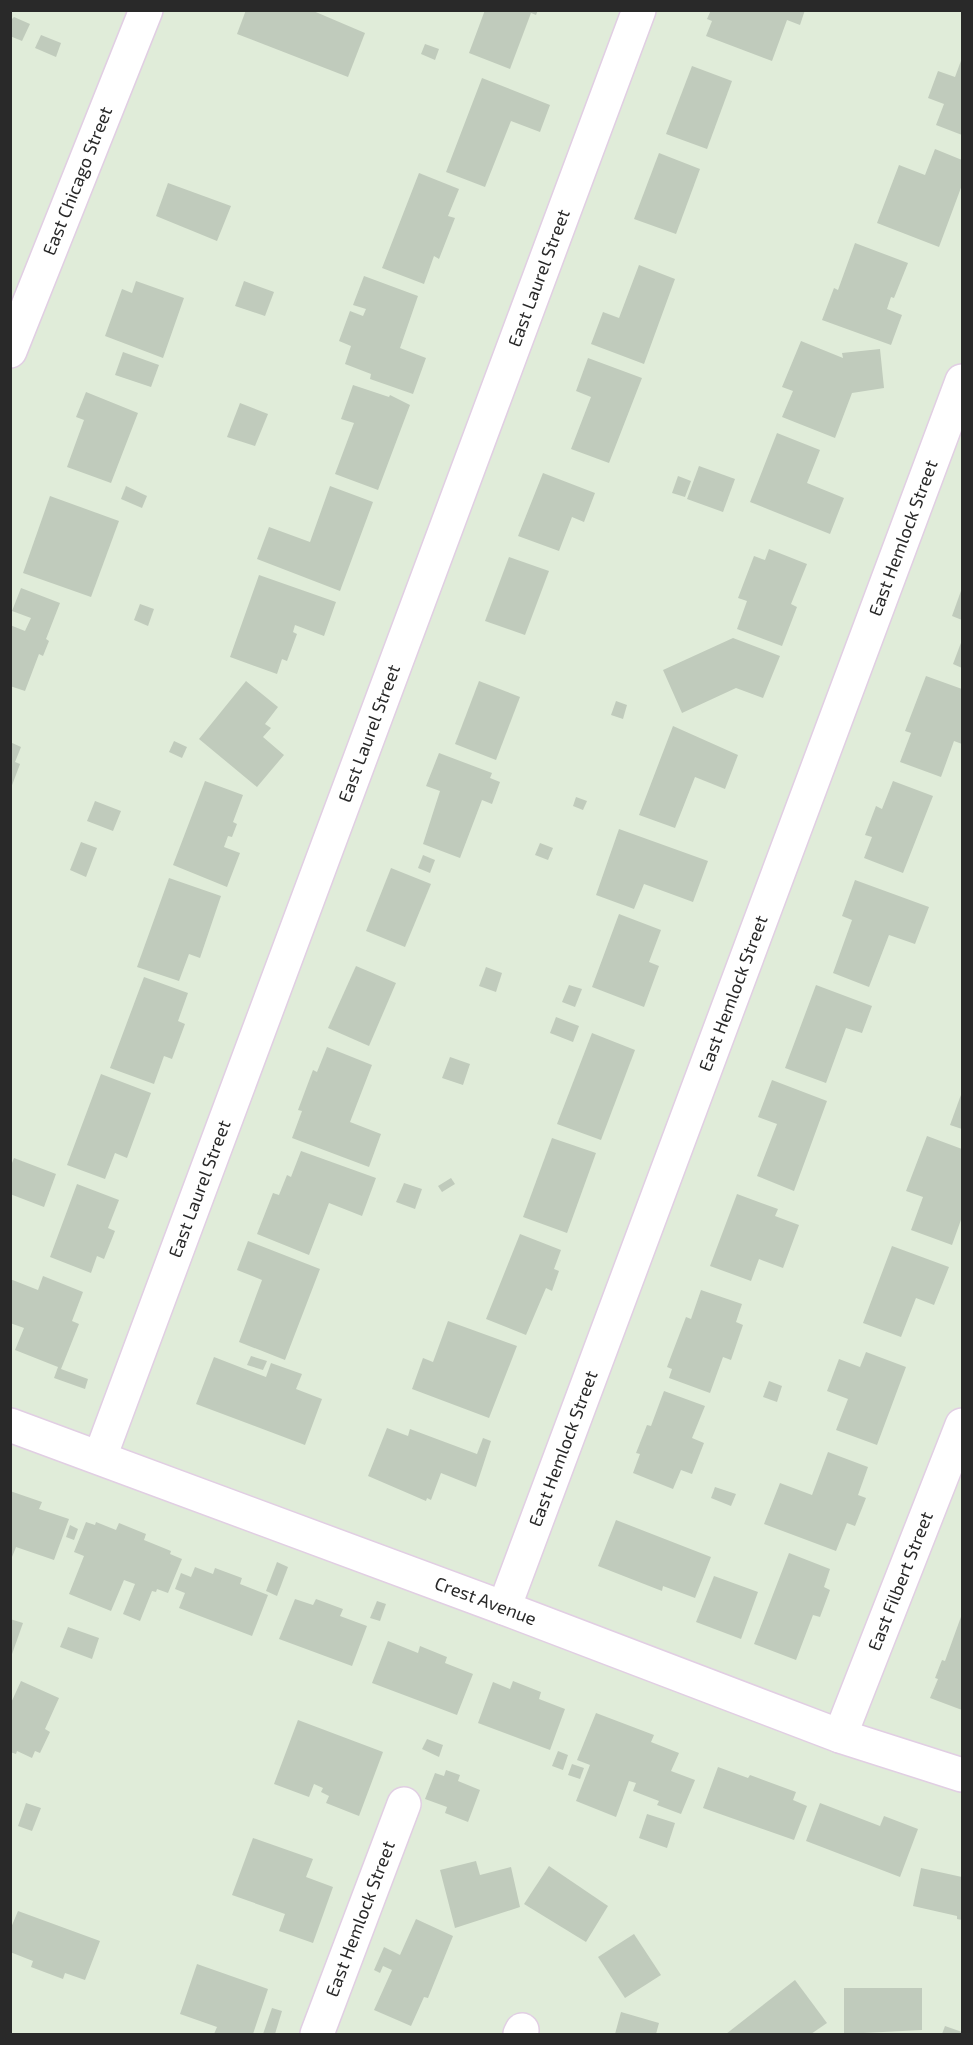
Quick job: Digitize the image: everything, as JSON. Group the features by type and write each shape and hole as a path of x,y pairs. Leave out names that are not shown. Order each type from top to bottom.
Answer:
{"street":[{"name":"East Chicago Street","path":"10,351 146,10"},
{"name":"East Laurel Street","path":"100,1457 639,10"},
{"name":"East Hemlock Street","path":"504,1608 962,383"},
{"name":"Crest Avenue","path":"10,1425 504,1608 840,1736 963,1775"},
{"name":"East Filbert Street","path":"840,1736 963,1425"},
{"name":"East Hemlock Street","path":"317,2034 404,1804"}],"building":[{"path":"246,10 311,10 365,33 348,77 237,34"},
{"path":"485,10 538,10 536,15 531,13 510,69 469,53"},
{"path":"711,10 805,10 800,25 787,20 772,61 706,36 712,21 707,19"},
{"path":"14,17 30,24 22,41 10,36 10,21"},
{"path":"41,35 61,43 56,57 35,48"},
{"path":"425,44 439,49 435,60 421,54"},
{"path":"962,58 962,135 936,125 944,104 928,98 938,71 955,77"},
{"path":"692,66 732,81 707,149 666,134"},
{"path":"482,78 550,105 540,132 511,121 485,187 446,172"},
{"path":"935,149 962,160 962,185 939,247 877,223 899,165 925,175"},
{"path":"659,153 700,169 676,234 634,219"},
{"path":"419,173 459,189 448,216 455,218 439,259 434,256 424,284 382,268"},
{"path":"168,183 231,206 217,241 156,216"},
{"path":"855,243 908,263 887,309 902,315 891,345 822,320 834,288 838,290"},
{"path":"639,265 675,279 644,364 591,344 603,312 619,318"},
{"path":"364,276 418,296 400,348 426,358 413,394 370,379 371,374 345,364 351,346 339,341 350,311 363,316 366,309 353,305"},
{"path":"136,281 184,298 163,358 105,336 122,289 132,293"},
{"path":"244,281 274,292 265,316 235,306"},
{"path":"801,341 843,358 842,353 880,349 884,388 852,393 835,438 782,417 793,391 782,387"},
{"path":"123,352 159,365 151,387 115,375"},
{"path":"588,358 642,378 609,463 571,449 591,397 576,391"},
{"path":"353,385 389,397 390,395 410,405 378,490 335,474 354,423 341,419"},
{"path":"86,392 138,413 111,483 67,467 84,420 76,417"},
{"path":"240,403 268,414 255,446 227,437"},
{"path":"777,433 820,450 807,483 844,498 830,534 750,502"},
{"path":"699,466 735,479 723,512 687,499"},
{"path":"543,473 595,493 584,522 572,517 559,551 518,536"},
{"path":"678,476 691,481 685,497 672,493"},
{"path":"126,486 147,496 142,508 121,499"},
{"path":"330,486 373,502 340,591 257,559 269,527 310,542"},
{"path":"50,496 119,521 91,597 23,573"},
{"path":"769,549 807,564 791,604 797,607 782,646 737,629 747,601 738,598 754,556 765,560"},
{"path":"509,557 549,571 525,635 485,621"},
{"path":"259,575 336,602 324,636 295,625 293,632 297,634 287,661 282,659 277,674 230,657"},
{"path":"21,588 60,603 46,639 49,641 43,656 39,654 25,691 10,686 10,625 25,631 31,618 12,611"},
{"path":"962,588 962,620 952,616"},
{"path":"140,604 154,609 148,626 134,620"},
{"path":"733,638 780,656 763,698 736,688 682,713 663,670"},
{"path":"962,640 962,668 953,664"},
{"path":"926,676 962,689 962,744 954,741 941,777 900,762 911,733 905,731"},
{"path":"246,681 278,707 265,724 271,728 263,737 284,755 257,787 199,739"},
{"path":"479,681 520,697 496,760 455,744"},
{"path":"616,701 627,705 623,719 611,715"},
{"path":"673,726 738,755 725,789 695,777 675,828 639,815"},
{"path":"174,741 187,747 182,758 169,752"},
{"path":"10,742 21,747 15,762 20,764 11,788"},
{"path":"439,753 492,773 490,778 500,782 492,804 482,800 460,858 423,844 440,791 426,786"},
{"path":"205,781 243,795 233,822 237,824 232,837 228,836 224,847 240,853 227,887 173,865"},
{"path":"893,781 933,796 903,873 864,858 872,837 865,835 876,806 882,809"},
{"path":"576,797 587,801 583,810 573,806"},
{"path":"95,801 121,811 113,831 87,821"},
{"path":"619,829 708,861 693,902 644,884 634,909 596,895"},
{"path":"81,842 97,848 86,877 70,870"},
{"path":"540,843 553,848 548,860 535,855"},
{"path":"423,855 435,860 430,873 418,868"},
{"path":"391,868 431,884 405,947 366,931"},
{"path":"169,878 221,896 200,958 189,954 179,981 137,967"},
{"path":"855,880 929,907 915,944 889,935 869,987 833,973 852,920 842,916"},
{"path":"619,914 661,930 649,962 659,966 644,1007 592,987"},
{"path":"356,966 396,983 369,1046 328,1028"},
{"path":"486,967 502,973 496,992 479,986"},
{"path":"144,977 188,993 178,1021 185,1024 172,1059 164,1056 154,1084 110,1068"},
{"path":"569,985 582,989 575,1007 562,1002"},
{"path":"816,985 872,1006 862,1033 846,1028 826,1083 785,1068"},
{"path":"556,1017 579,1026 573,1042 550,1033"},
{"path":"592,1033 635,1050 601,1140 557,1124"},
{"path":"327,1047 372,1065 350,1122 381,1134 369,1167 292,1138 302,1111 298,1110 313,1070 317,1072"},
{"path":"450,1057 470,1064 463,1085 442,1078"},
{"path":"101,1074 151,1093 127,1158 115,1153 105,1179 67,1165"},
{"path":"772,1080 827,1101 794,1191 757,1176 777,1124 758,1117"},
{"path":"962,1092 962,1129 950,1125"},
{"path":"927,1136 962,1149 962,1217 952,1245 911,1230 923,1197 906,1191"},
{"path":"552,1138 596,1153 567,1233 523,1217"},
{"path":"301,1151 376,1178 362,1216 329,1203 309,1255 257,1234 273,1193 279,1195 287,1175 291,1177"},
{"path":"14,1158 56,1174 44,1207 10,1194 10,1168"},
{"path":"451,1178 455,1184 442,1192 438,1186"},
{"path":"404,1183 422,1189 415,1209 396,1202"},
{"path":"77,1184 119,1200 108,1228 115,1231 104,1259 97,1256 91,1273 50,1257"},
{"path":"737,1194 778,1209 775,1216 799,1225 783,1268 759,1259 751,1281 710,1266"},
{"path":"520,1234 561,1250 554,1269 559,1271 552,1291 546,1288 526,1335 486,1319"},
{"path":"248,1241 320,1269 285,1360 239,1342 262,1280 237,1270"},
{"path":"892,1246 949,1267 934,1305 916,1298 901,1337 863,1323"},
{"path":"43,1276 83,1292 72,1321 79,1324 61,1369 88,1379 85,1389 54,1378 58,1367 15,1350 24,1328 10,1323 10,1279 38,1290"},
{"path":"701,1290 742,1304 736,1322 743,1325 731,1360 723,1357 710,1393 669,1378 672,1369 667,1367 686,1317 691,1319"},
{"path":"448,1321 517,1346 489,1418 412,1389 423,1358 433,1362"},
{"path":"866,1352 906,1367 877,1445 836,1430 848,1399 827,1391 839,1359 860,1367"},
{"path":"251,1356 267,1361 263,1370 247,1365"},
{"path":"214,1357 266,1377 271,1363 302,1374 296,1389 322,1399 305,1445 196,1404"},
{"path":"769,1381 782,1386 777,1402 763,1397"},
{"path":"664,1391 705,1406 692,1438 704,1443 692,1474 681,1470 673,1489 633,1473 640,1454 636,1453 647,1425 651,1426"},
{"path":"387,1428 408,1436 410,1429 477,1454 483,1438 491,1441 476,1487 441,1473 431,1500 427,1498 426,1501 368,1476"},
{"path":"828,1452 868,1467 858,1495 866,1498 855,1526 847,1523 836,1551 764,1524 780,1483 812,1495"},
{"path":"715,1487 736,1494 731,1506 711,1498"},
{"path":"10,1491 42,1502 39,1509 69,1519 54,1560 16,1547 10,1562"},
{"path":"616,1520 711,1557 695,1598 663,1586 662,1591 598,1566"},
{"path":"86,1522 95,1525 96,1522 116,1530 119,1523 146,1534 144,1540 171,1551 170,1554 182,1559 168,1593 157,1589 156,1592 152,1591 140,1621 123,1614 135,1584 124,1580 111,1611 69,1594 84,1556 74,1552"},
{"path":"70,1525 78,1529 74,1540 66,1537"},
{"path":"789,1553 830,1569 824,1587 830,1590 820,1617 813,1615 796,1660 754,1644"},
{"path":"277,1562 288,1567 277,1596 266,1591"},
{"path":"195,1567 213,1574 215,1568 242,1578 240,1584 268,1595 252,1636 179,1608 185,1593 175,1589 181,1573 191,1577"},
{"path":"714,1576 758,1592 741,1639 696,1622"},
{"path":"295,1599 313,1605 316,1599 343,1609 340,1616 367,1626 352,1666 279,1639"},
{"path":"377,1601 386,1604 380,1621 370,1618"},
{"path":"962,1614 962,1710 930,1698 938,1679 935,1678 942,1660 945,1661"},
{"path":"10,1619 23,1623 11,1657 10,1657"},
{"path":"68,1627 99,1638 92,1659 60,1647"},
{"path":"388,1641 418,1653 420,1646 447,1657 445,1663 473,1674 457,1715 372,1683"},
{"path":"21,1681 59,1698 45,1729 50,1732 40,1753 35,1751 32,1758 17,1751 16,1754 10,1752 10,1705"},
{"path":"513,1681 541,1692 539,1699 565,1709 550,1750 478,1723 493,1682 510,1689"},
{"path":"596,1713 654,1735 651,1742 679,1753 671,1771 695,1780 681,1814 657,1805 659,1801 633,1791 636,1783 629,1781 616,1817 576,1801 590,1765 577,1760"},
{"path":"298,1720 383,1752 359,1816 326,1803 329,1796 321,1792 323,1788 314,1784 309,1797 274,1784"},
{"path":"427,1739 443,1745 439,1757 422,1749"},
{"path":"558,1751 568,1755 563,1770 552,1766"},
{"path":"572,1764 584,1768 580,1779 568,1775"},
{"path":"718,1767 748,1778 750,1775 796,1792 793,1800 807,1806 794,1840 703,1808"},
{"path":"446,1770 460,1775 458,1781 480,1790 468,1822 445,1813 447,1807 425,1799 435,1773 444,1776"},
{"path":"26,1803 41,1808 32,1831 18,1826"},
{"path":"820,1803 880,1826 884,1816 918,1829 900,1877 806,1841"},
{"path":"647,1814 675,1823 667,1848 639,1838"},
{"path":"253,1838 313,1859 306,1877 333,1887 313,1943 279,1931 285,1914 232,1895"},
{"path":"476,1861 480,1875 511,1867 520,1907 455,1928 440,1870"},
{"path":"549,1866 608,1906 586,1942 524,1904"},
{"path":"921,1868 962,1877 962,1920 957,1919 957,1916 913,1906"},
{"path":"18,1911 100,1941 85,1980 65,1973 63,1979 31,1967 33,1961 10,1952 10,1930"},
{"path":"416,1919 453,1936 428,1998 424,1997 411,2026 374,2010 392,1970 383,1966 380,1973 374,1970 384,1947 400,1955"},
{"path":"634,1934 661,1975 625,1998 598,1957"},
{"path":"197,1964 268,1989 253,2034 214,2034 217,2027 180,2014"},
{"path":"795,1980 827,2023 811,2034 726,2034"},
{"path":"844,1988 922,1988 922,2030 844,2034"},
{"path":"272,2008 282,2011 275,2034 263,2034"},
{"path":"621,2012 659,2023 656,2034 615,2034"},
{"path":"945,2026 962,2032 962,2034 942,2034"}]}
